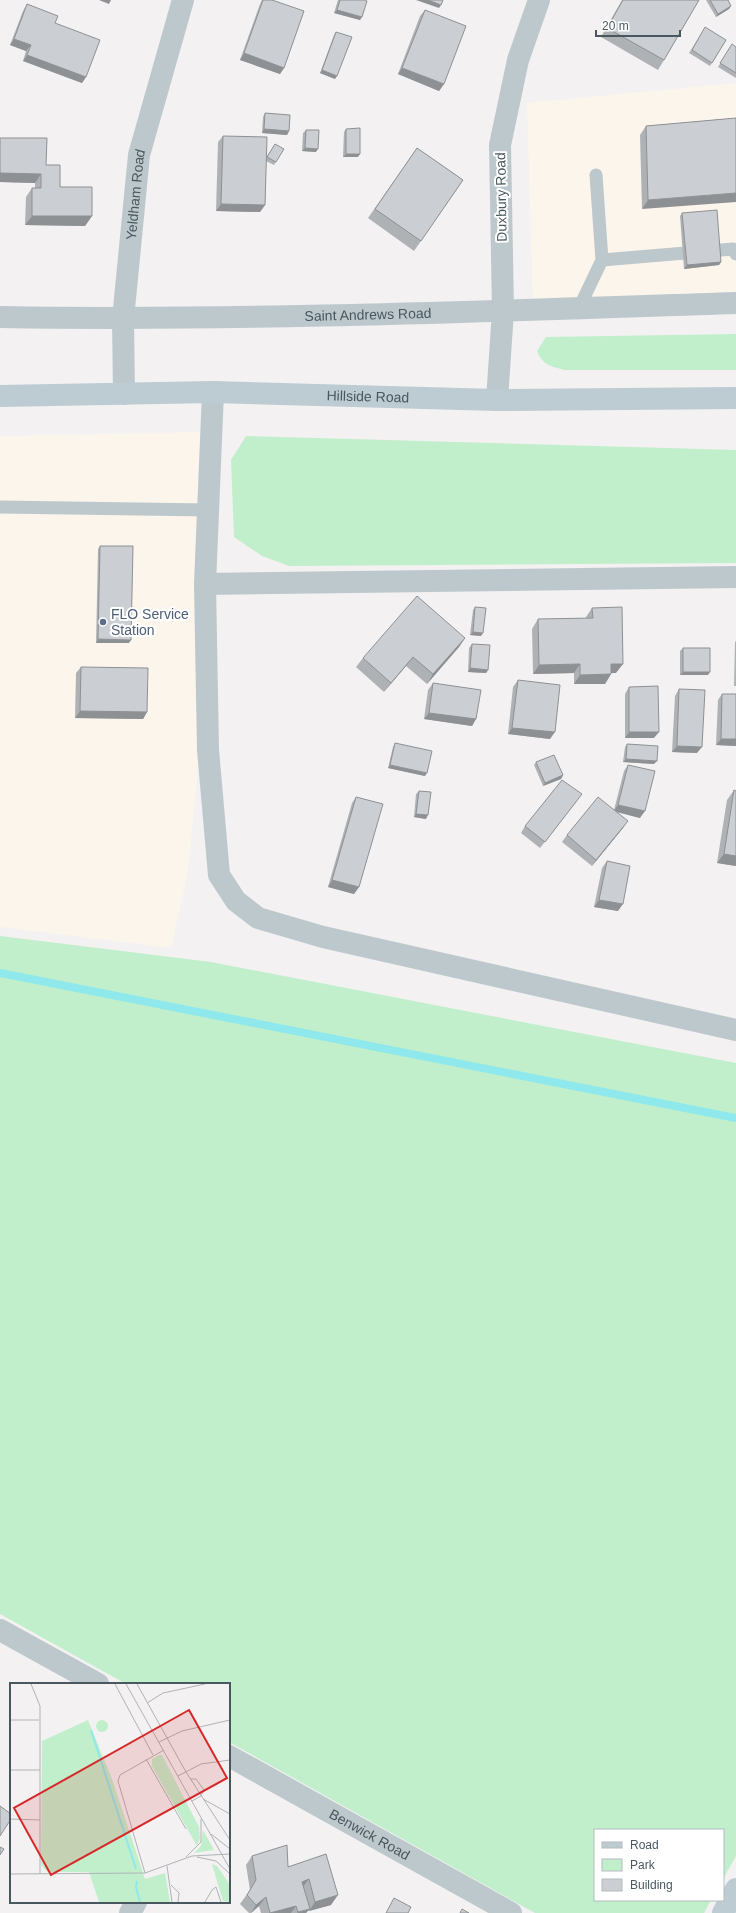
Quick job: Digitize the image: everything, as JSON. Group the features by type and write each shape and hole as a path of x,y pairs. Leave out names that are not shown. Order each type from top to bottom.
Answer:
{"street":[{"name":"Yeldham Road","path":"124,394 123,319 139,155 183,0"},
{"name":"Duxbury Road","path":"497,400 503,311 500,145 518,60 539,0"},
{"name":"Saint Andrews Road","path":"0,317 123,319 503,311 736,303"},
{"name":"Hillside Road","path":"0,396 213,392 497,400 736,398"},
{"path":"213,392 205,584 208,750 219,875 236,901 258,918 323,937 736,1030"},
{"path":"205,584 736,577"},
{"path":"0,1630 96,1683"},
{"name":"Benwick Road","path":"230,1757 511,1913"},
{"path":"723,1913 736,1889"},
{"path":"130,1913 135,1903"}],"lane":[{"path":"579,308 602,260 596,175"},
{"path":"602,260 733,249 736,254"},
{"path":"0,507 208,510"}],"shaded area":[{"path":"736,83 736,298 533,308 527,103"},
{"path":"202,432 199,756 188,872 171,948 0,927 0,436"}],"green space":[{"path":"736,334 736,370 564,370 544,362 537,351 546,337"},
{"path":"246,436 736,450 736,563 289,566 262,556 234,537 231,460"},
{"path":"0,936 211,962 736,1063 736,1856 724,1877 724,1829 594,1829 594,1901 710,1901 704,1913 535,1913 230,1743 230,1683 124,1683 0,1614"}],"building":[{"path":"263,0 272,0 304,11 284,68 244,53"},
{"path":"340,0 367,1 362,17 337,10"},
{"path":"428,0 443,0 441,5"},
{"path":"623,0 699,0 664,60 607,28"},
{"path":"710,0 728,0 731,6 718,14"},
{"path":"27,4 58,16 55,23 100,40 86,77 27,55 31,45 14,39"},
{"path":"425,10 466,26 444,84 402,68"},
{"path":"705,27 726,40 712,63 692,50"},
{"path":"336,32 352,37 337,76 322,70"},
{"path":"732,44 736,47 736,73 720,63"},
{"path":"265,113 290,115 289,131 264,129"},
{"path":"736,118 736,193 648,200 646,126"},
{"path":"360,128 360,154 346,154 346,129"},
{"path":"306,130 319,130 318,149 305,148"},
{"path":"223,136 267,137 265,205 221,204"},
{"path":"0,138 47,138 46,165 60,165 60,187 92,187 92,216 32,216 32,188 41,188 41,174 0,173"},
{"path":"275,144 284,149 276,162 267,157"},
{"path":"417,148 463,180 421,241 375,209"},
{"path":"717,210 721,262 687,265 682,213"},
{"path":"100,546 133,546 131,640 98,639"},
{"path":"417,596 465,638 433,674 413,657 391,683 363,658"},
{"path":"475,607 486,608 483,633 473,632"},
{"path":"622,607 623,664 611,664 611,674 580,675 580,664 539,665 538,619 593,618 592,608"},
{"path":"472,644 490,645 488,670 470,668"},
{"path":"683,648 710,648 710,672 683,672"},
{"path":"81,667 148,668 147,712 80,711"},
{"path":"518,680 560,685 555,732 512,728"},
{"path":"433,683 481,690 476,719 429,713"},
{"path":"658,686 659,732 629,732 629,687"},
{"path":"679,689 705,690 702,747 677,746"},
{"path":"722,694 736,694 736,739 721,739"},
{"path":"395,743 432,751 427,773 390,765"},
{"path":"627,744 658,746 657,761 626,759"},
{"path":"554,755 563,775 545,783 536,762"},
{"path":"628,765 655,771 645,811 618,805"},
{"path":"562,780 582,794 545,842 525,826"},
{"path":"734,790 736,791 736,856 724,854"},
{"path":"419,791 431,792 428,815 416,814"},
{"path":"356,797 383,804 359,887 332,880"},
{"path":"598,797 628,821 596,860 567,835"},
{"path":"607,861 630,866 623,904 599,900"},
{"path":"0,1806 10,1813 10,1821 0,1836"},
{"path":"287,1845 288,1867 326,1854 338,1895 315,1902 309,1879 302,1882 310,1909 298,1912 296,1906 270,1913 266,1897 256,1905 247,1895 256,1880 252,1856"},
{"path":"0,1847 4,1849 0,1855"},
{"path":"394,1898 411,1907 408,1913 386,1913"},
{"path":"462,1909 469,1913 460,1913"}],"waterway":[{"path":"0,973 736,1118"}],"place":[{"name":"FLO Service Station","path":"103,622"}]}
